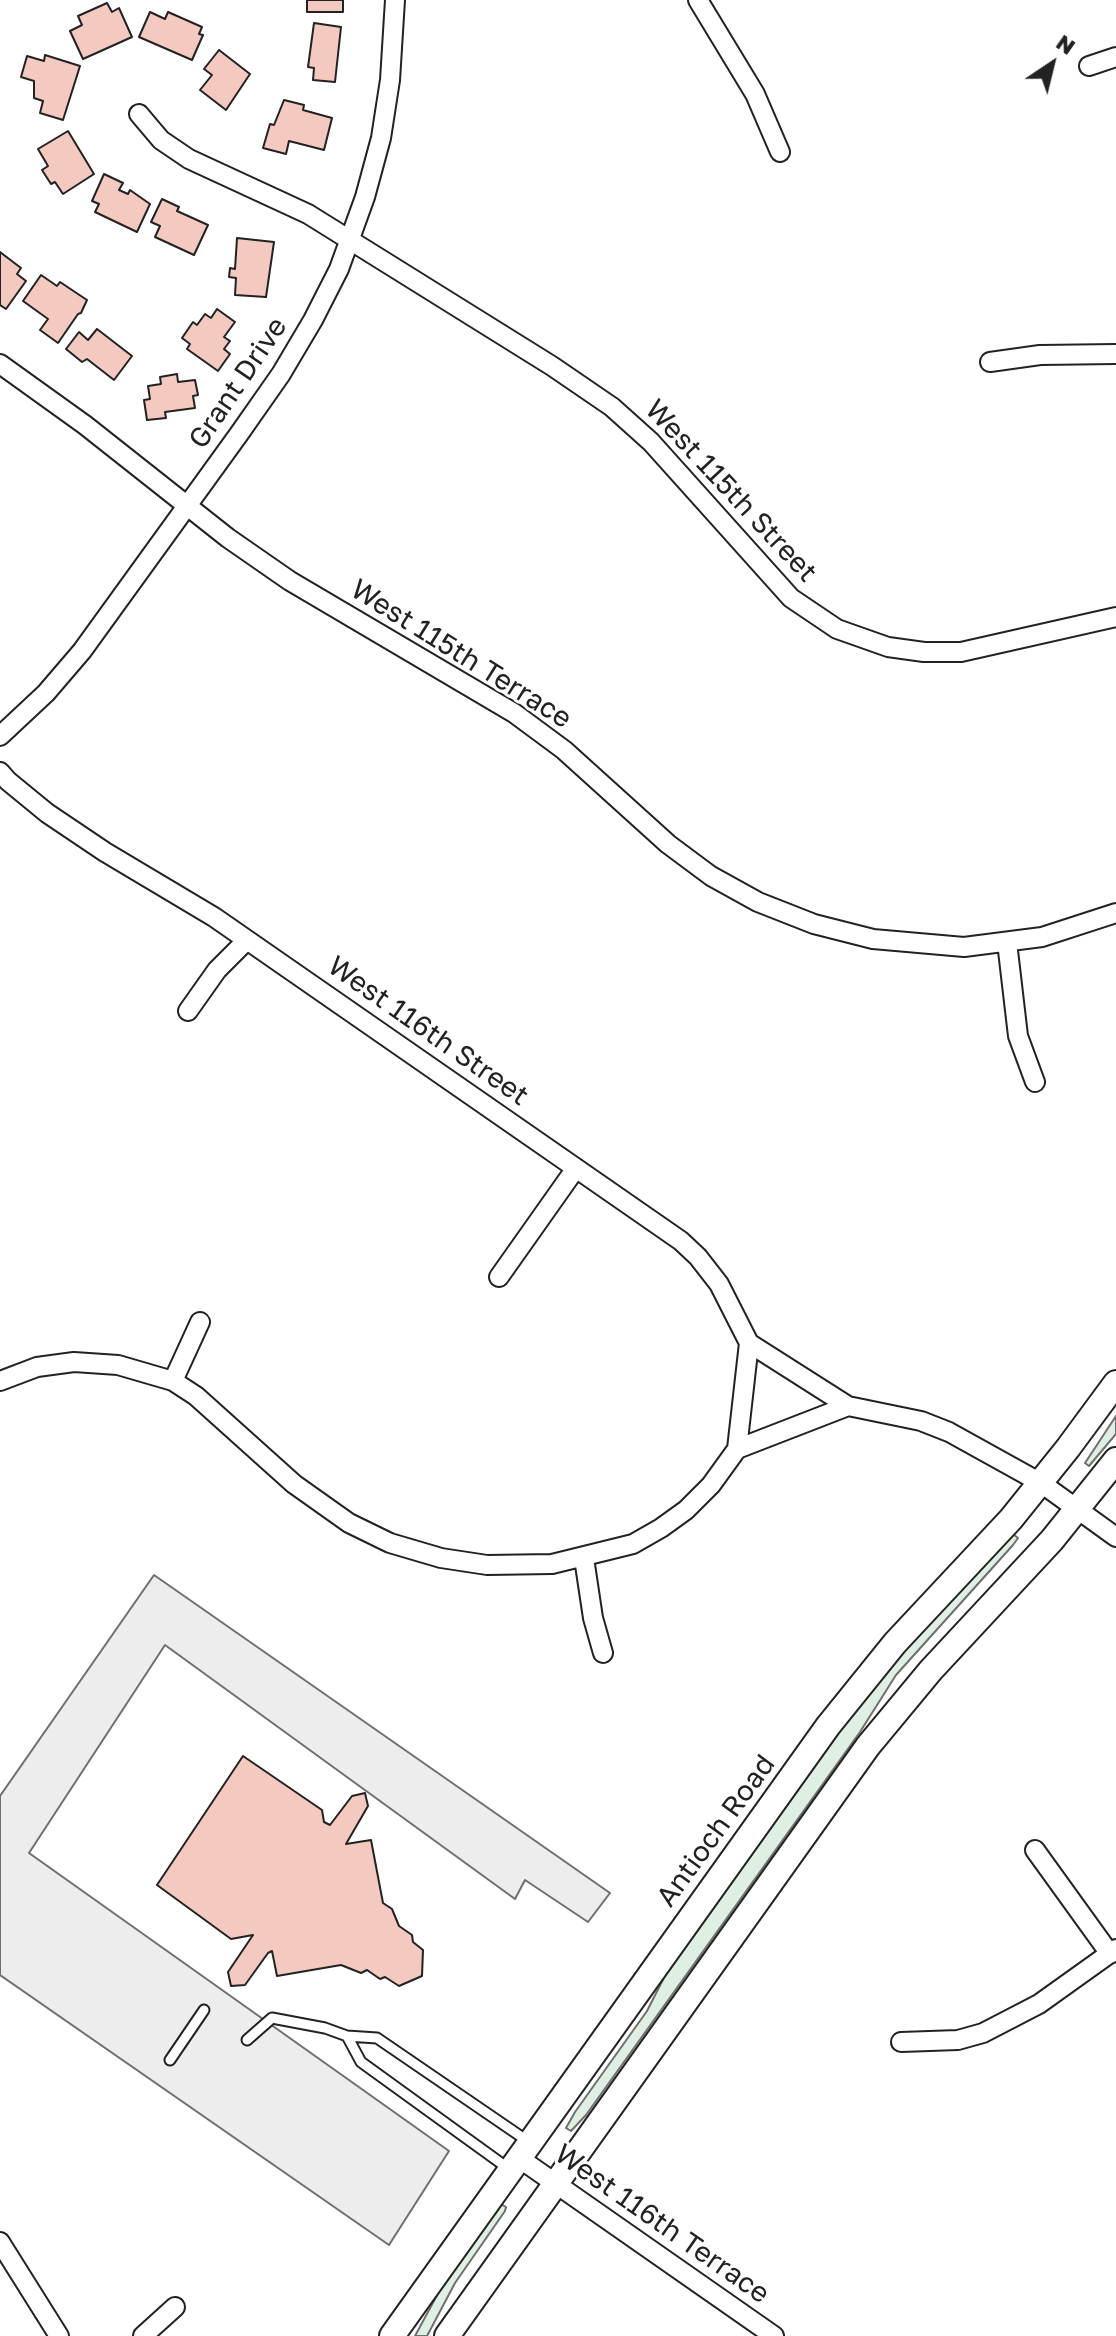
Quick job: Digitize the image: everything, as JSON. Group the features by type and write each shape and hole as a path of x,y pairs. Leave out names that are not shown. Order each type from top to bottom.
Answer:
{"main road":[{"name":"Antioch Road","path":"392,2336 828,1726 895,1643 979,1555 1041,1483 1116,1383"},
{"path":"447,2336 868,1746 931,1670 1078,1509 1116,1460"}],"street":[{"name":"Grant Drive","path":"0,736 46,693 82,651 281,374 313,320 339,269 365,197 381,138 390,80 395,0"},
{"path":"698,0 755,94 780,152"},
{"path":"1089,66 1116,57"},
{"name":"West 115th Street","path":"139,114 161,140 189,159 308,214 552,366 612,407 688,481 791,598 837,629 888,647 924,652 961,652 1116,617"},
{"path":"990,362 1040,355 1116,354"},
{"name":"West 115th Terrace","path":"0,364 290,581 514,713 564,750 668,844 711,876 758,902 814,924 873,939 964,947 1042,937 1116,913"},
{"name":"West 116th Street","path":"0,772 47,813 214,917 681,1241 719,1284 749,1343"},
{"path":"188,1011 217,970 247,940"},
{"path":"1007,942 1018,1036 1035,1082"},
{"path":"499,1277 576,1168"},
{"path":"173,1381 200,1322"},
{"path":"0,1381 37,1367 74,1362 118,1365 173,1381 196,1396 319,1504 390,1543 441,1558 487,1565 552,1564 633,1544 686,1510 711,1485 737,1449 749,1343 848,1406 921,1421 949,1432 1041,1483 1116,1537"},
{"path":"737,1449 848,1406"},
{"path":"584,1558 593,1618 603,1653"},
{"path":"901,2042 958,2040 983,2033 1039,2004 1113,1952 1035,1850"},
{"name":"West 116th Terrace","path":"520,2157 774,2336"},
{"path":"0,2242 59,2336"},
{"path":"143,2336 175,2307"}],"lane":[{"path":"170,2060 204,2010"},
{"path":"247,2040 272,2018 325,2028 347,2036 377,2038 520,2157"},
{"path":"347,2036 361,2062 520,2157"}],"green space":[{"path":"1116,1416 1116,1434 1089,1466 1085,1463"},
{"path":"1013,1534 1018,1538 1013,1545 896,1675 860,1732 586,2115 571,2131 566,2128 647,2011 675,1956 873,1683"},
{"path":"501,2204 506,2207 505,2211 455,2283 427,2336 415,2336 442,2286"}],"shaded area":[{"path":"154,1575 610,1893 588,1922 525,1880 515,1899 165,1645 29,1853 449,2151 389,2245 0,1975 0,1796"}],"building":[{"path":"307,0 343,0 343,12 307,12"},
{"path":"107,3 112,12 119,8 132,37 83,59 70,31 82,25 78,16"},
{"path":"150,12 165,19 168,12 202,27 199,34 203,35 192,60 139,37"},
{"path":"314,23 341,27 335,82 313,80 314,68 308,67"},
{"path":"219,50 250,74 226,110 200,90 212,75 204,69"},
{"path":"45,55 80,66 63,120 40,113 43,101 34,98 34,81 21,77 27,56 44,61"},
{"path":"284,100 304,105 303,110 332,118 324,150 289,141 286,154 263,148 270,124 274,125"},
{"path":"68,131 94,174 63,194 55,182 51,184 42,170 48,166 38,149"},
{"path":"104,174 123,183 119,190 128,194 130,190 150,204 137,232 95,212 99,204 92,201"},
{"path":"162,199 179,207 177,211 208,225 194,255 155,237 160,226 151,222"},
{"path":"237,238 274,242 266,297 235,295 236,278 229,277 230,268 235,269"},
{"path":"0,252 21,268 17,274 26,281 6,309 0,305"},
{"path":"41,275 57,286 60,282 87,300 58,343 40,330 48,319 23,301"},
{"path":"217,309 235,322 224,337 230,341 224,349 230,354 218,371 187,349 190,344 182,338 193,322 197,325 205,314 211,318"},
{"path":"97,329 132,356 114,380 87,359 82,362 66,349 79,332 88,340"},
{"path":"177,374 178,382 195,380 198,395 193,396 195,408 165,412 166,418 147,420 144,400 150,399 148,386 161,384 160,377"},
{"path":"243,1756 322,1810 324,1822 330,1825 352,1796 365,1793 368,1806 346,1844 371,1840 383,1903 392,1909 399,1926 412,1935 413,1942 423,1950 422,1976 399,1986 367,1970 361,1973 341,1965 277,1976 272,1951 245,1985 231,1986 228,1972 253,1935 231,1939 157,1885"}]}
